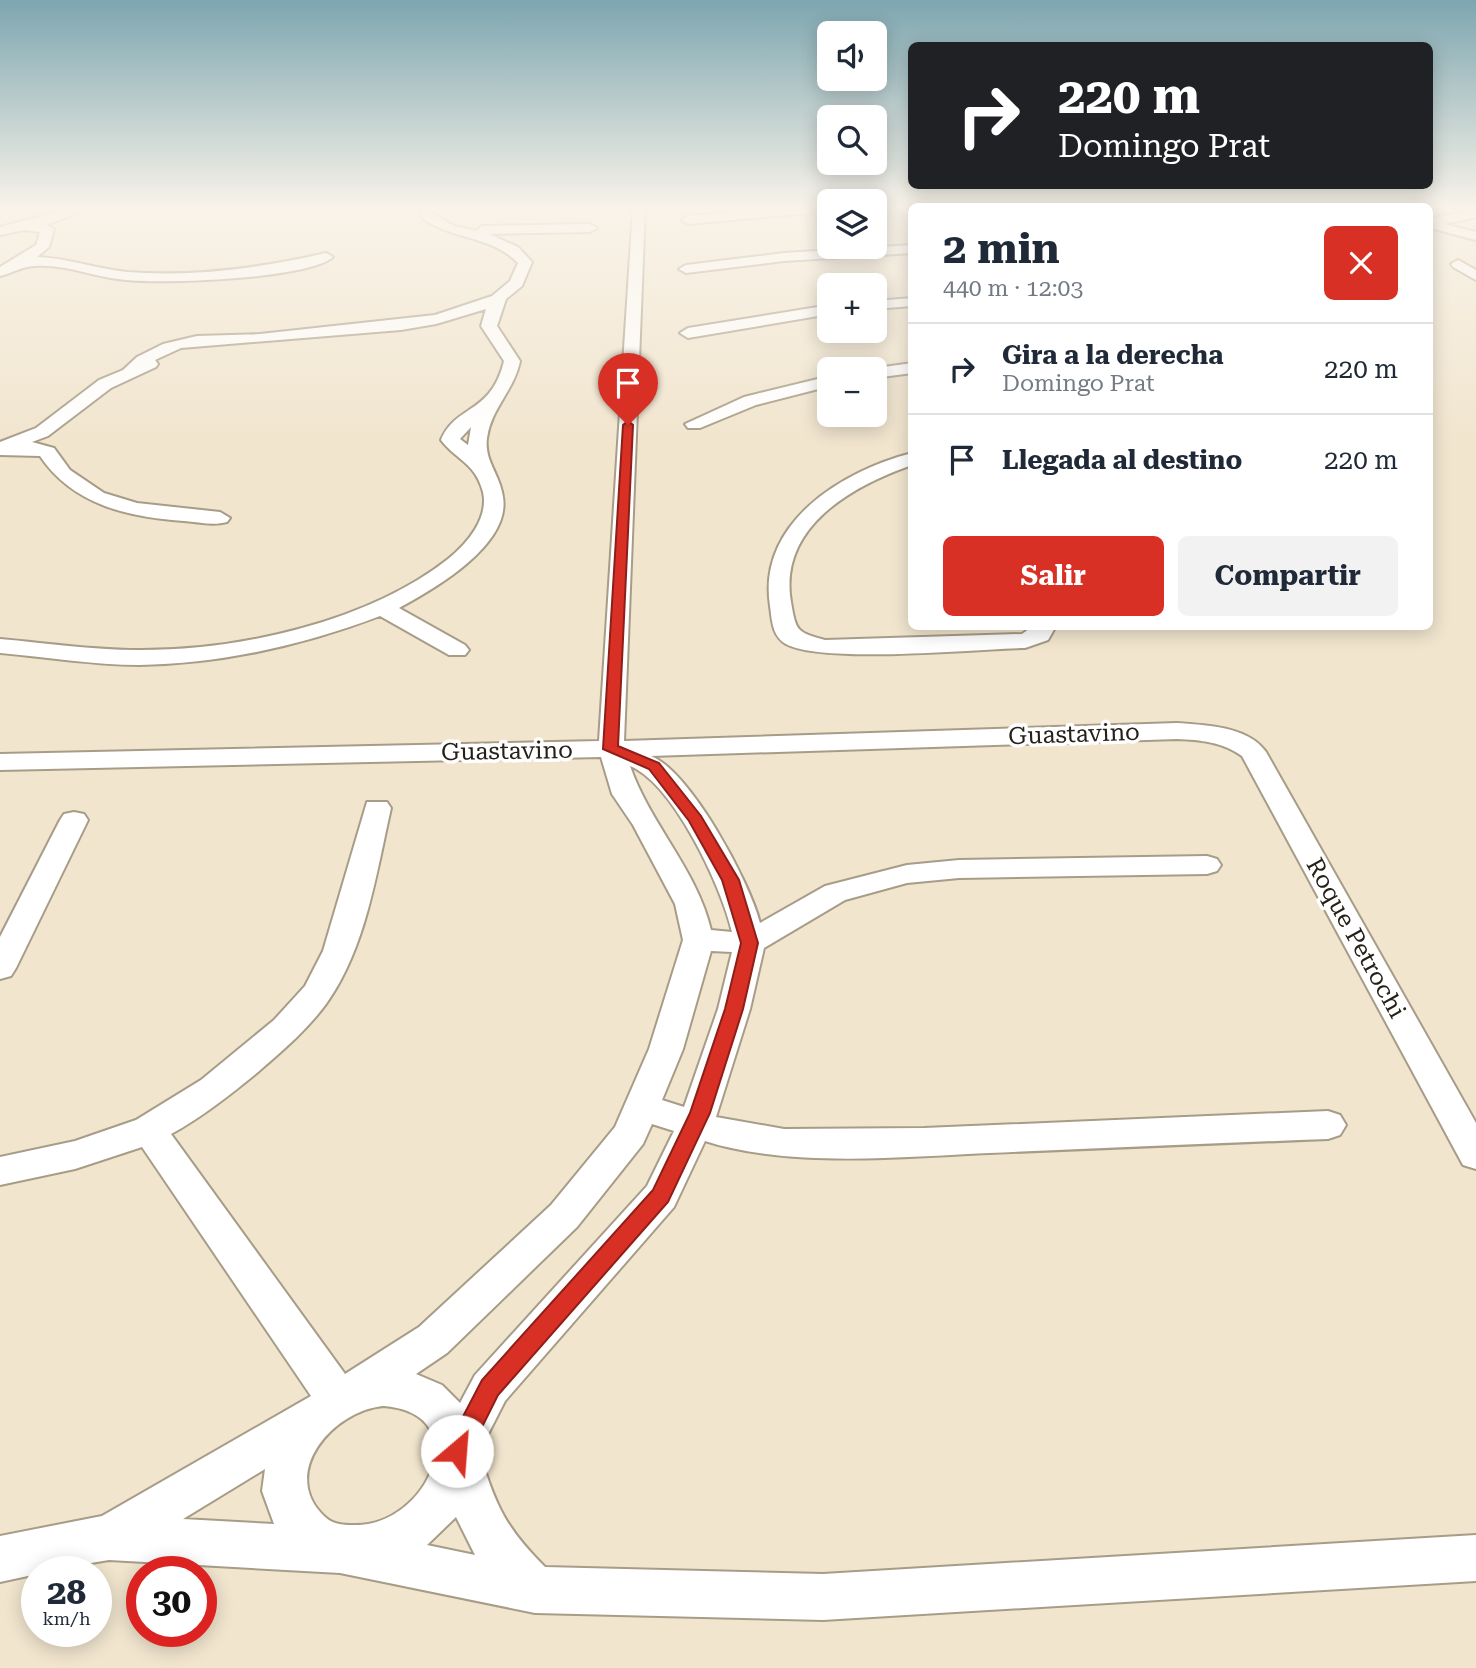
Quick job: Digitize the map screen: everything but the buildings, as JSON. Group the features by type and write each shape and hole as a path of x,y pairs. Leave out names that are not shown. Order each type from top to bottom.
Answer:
{"street":[{"path":"0,450 55,423 86,397 160,356 202,344 445,321 500,296 513,286"},
{"path":"109,1537 433,1340 565,1216 630,1133 666,1049 698,940 690,904 647,825 626,794 611,749 635,286"},
{"path":"490,326 500,296"},
{"path":"887,304 908,302"},
{"path":"688,333 817,311"},
{"path":"468,312 490,326 512,360 507,386 485,410 454,429 450,440 484,466"},
{"path":"445,321 462,328 490,326"},
{"path":"473,331 490,326"},
{"path":"887,371 908,369"},
{"path":"694,424 750,401 817,384"},
{"path":"0,646 122,657 220,651 321,629 381,607 453,566 485,532 494,509 492,489 477,454 478,433 485,410"},
{"path":"47,452 55,423"},
{"path":"0,450 33,448 47,452 62,474 97,496 145,510 220,518"},
{"path":"908,460 838,491 821,503 794,531 780,567 778,590 785,631 806,644 839,648 1017,642 1033,639 1041,630"},
{"path":"381,607 457,650"},
{"name":"Guastavino","path":"0,762 611,749 1177,731 1223,736"},
{"name":"Roque Petrochi","path":"1223,736 1242,742 1253,752 1476,1155"},
{"path":"0,1559 109,1537 368,1550 396,1540 422,1524 441,1502 454,1476 457,1451 490,1388 661,1196 695,1123 734,1009 750,943 730,880 696,820 654,766 611,749"},
{"path":"626,794 672,787"},
{"path":"6,1167 149,1130 199,1098 267,1045 315,996 336,956 350,919 377,808"},
{"path":"0,968 74,820"},
{"path":"698,940 750,943 835,893 906,874 959,869 1207,866"},
{"path":"641,1107 729,1135 784,1143 924,1142 1328,1125"},
{"path":"149,1130 325,1408"},
{"path":"535,1590 498,1552 473,1504 457,1451 453,1427 440,1407 421,1394 395,1386 366,1388 325,1408 290,1451 284,1470 284,1498 294,1523 315,1541 340,1550 535,1590 823,1597 1476,1558"}],"route":[{"path":"457,1451 490,1388 661,1196 700,1113 734,1009 750,943 740,902 696,820 654,766 611,749 628,425"}]}
